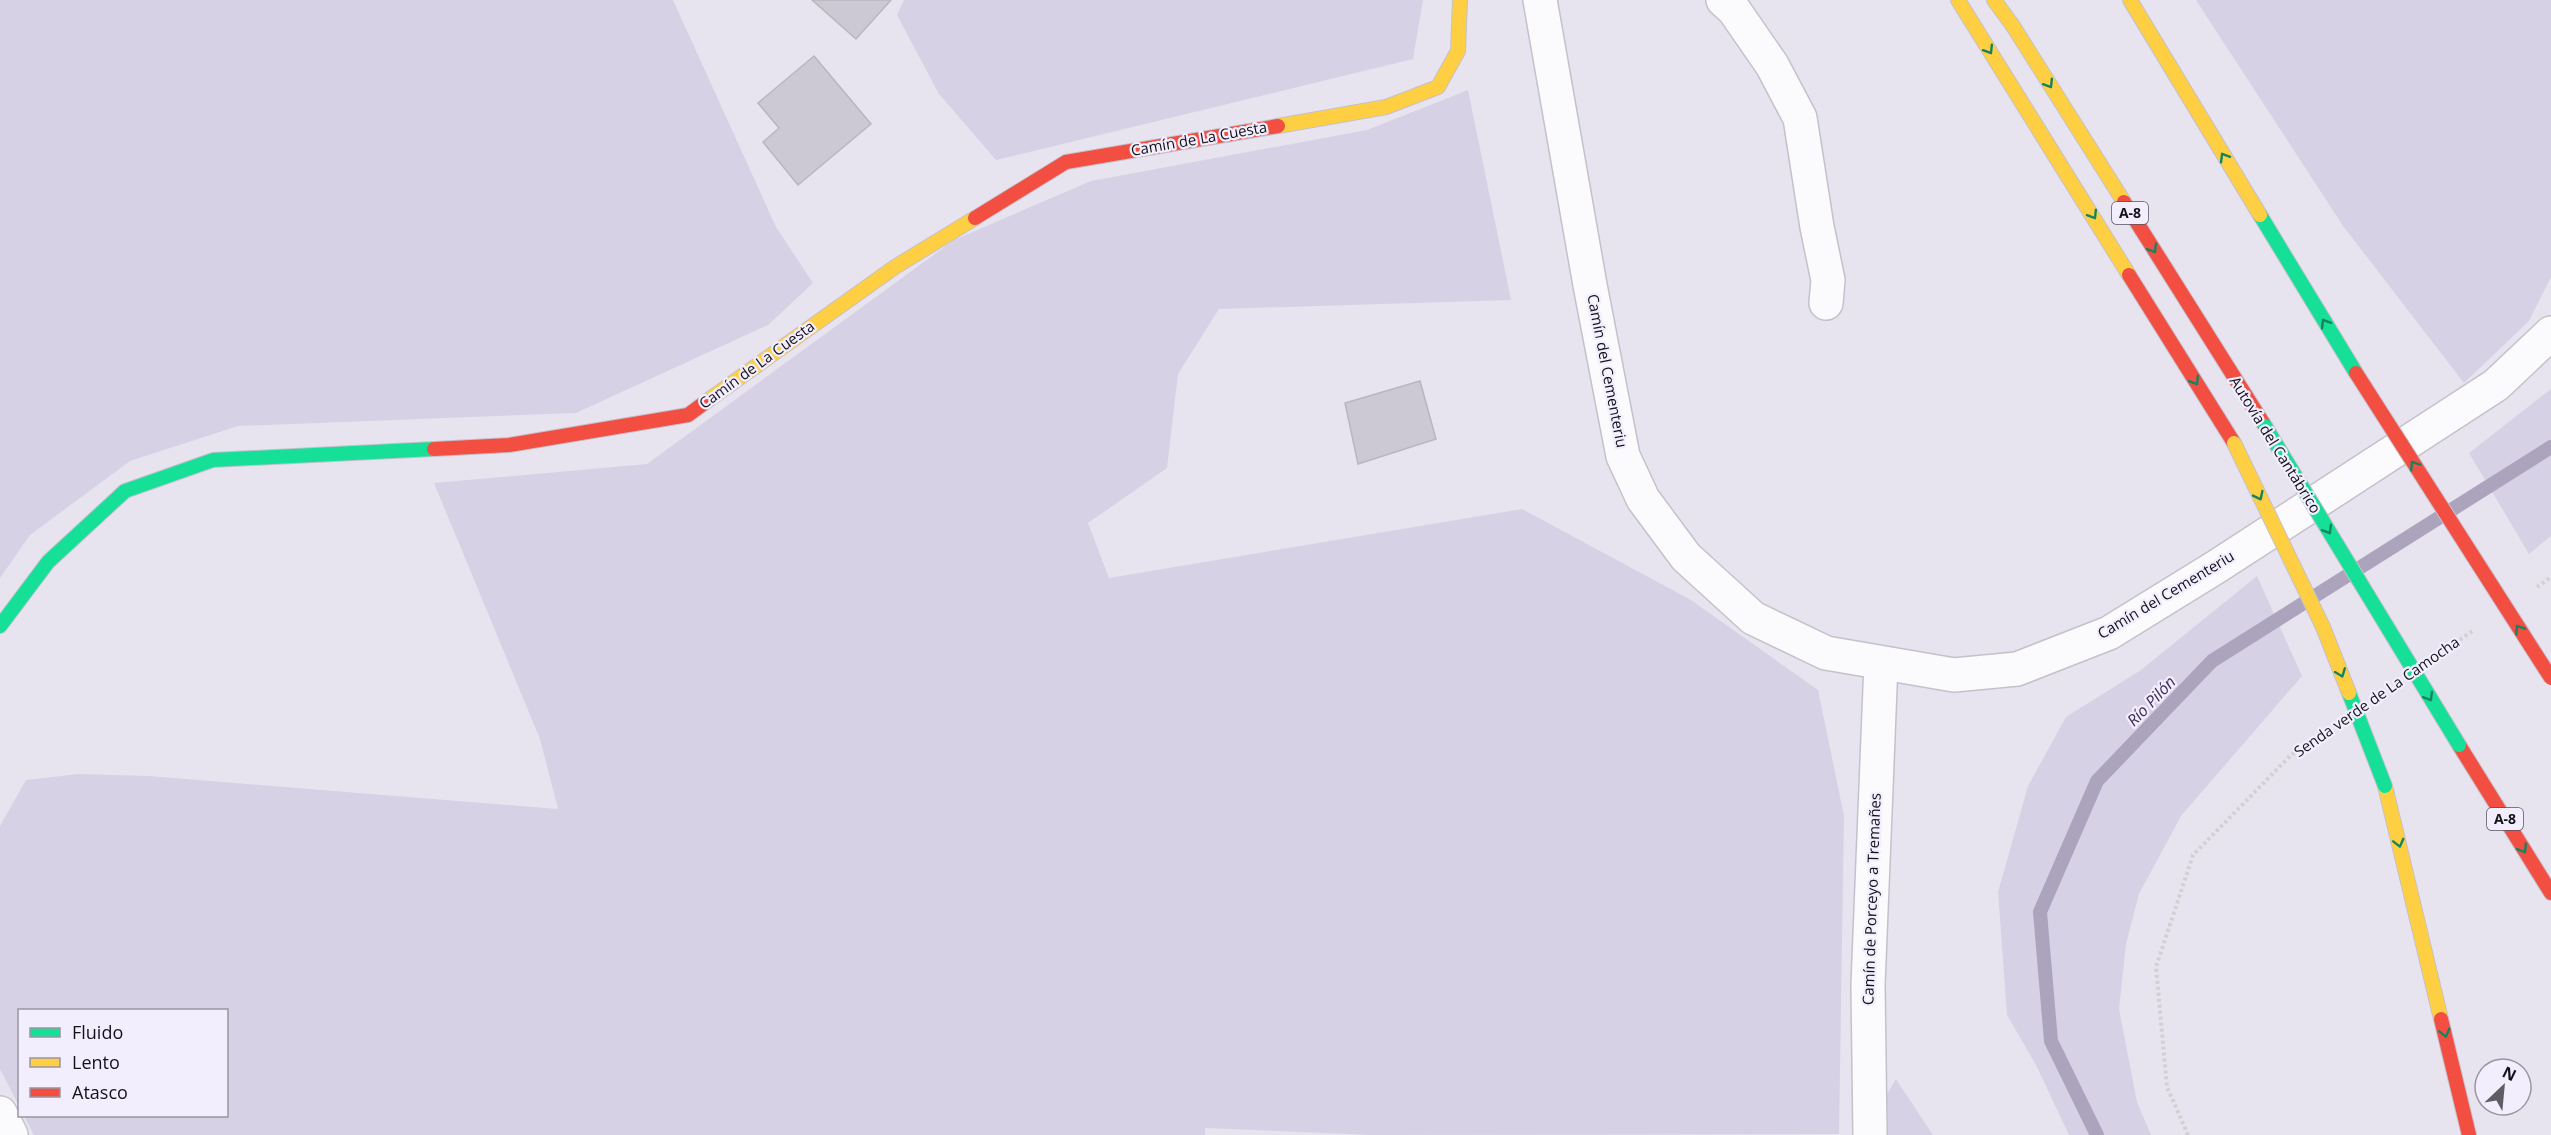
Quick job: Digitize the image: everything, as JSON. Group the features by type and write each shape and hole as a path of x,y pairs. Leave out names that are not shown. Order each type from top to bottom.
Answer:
{"main road":[{"name":"Camín de La Cuesta","path":"0,626 48,562 125,491 213,460 508,445 687,415 895,267 1066,162 1386,107 1438,87 1458,51 1460,0"},
{"path":"1958,0 2234,443 2323,627 2385,786 2469,1135"},
{"name":"Autovía del Cantábrico","path":"1994,0 2265,426 2551,893"},
{"path":"2130,0 2356,373 2551,678"}],"street":[{"name":"Camín del Cementeriu","path":"1540,0 1590,285 1623,456 1643,499 1686,557 1753,618 1826,653 1954,675 2017,669 2109,633 2216,567 2496,385 2551,333"},
{"path":"1723,0 1734,10 1772,65 1800,118 1817,227 1828,280 1826,303"},
{"name":"Camín de Porceyo a Tremañes","path":"1870,1135 1868,985 1881,663"},
{"path":"0,1113 11,1135"}],"path":[{"path":"2532,591 2551,578"},
{"name":"Senda verde de La Camocha","path":"2435,657 2484,624"},
{"name":"Senda verde de La Camocha","path":"2188,1135 2167,1087 2156,967 2193,855 2291,755 2330,729"}],"shaded area":[{"path":"0,0 673,0 776,227 813,283 768,325 576,413 238,426 130,461 30,535 0,578"},
{"path":"904,0 1423,0 1413,59 996,160 939,94 897,15"},
{"path":"2196,0 2551,0 2551,277 2529,321 2464,383 2343,226"},
{"path":"1468,90 1511,300 1219,309 1178,374 1167,468 1088,523 1109,578 1522,509 1691,600 1818,690 1844,816 1839,1134 1372,1135 1205,1128 1205,1135 34,1135 25,1117 228,1117 228,1009 18,1009 18,1104 0,1069 0,826 26,780 78,774 149,776 558,809 540,739 434,483 647,464 954,240 1091,181 1367,130"},
{"path":"2551,389 2551,536 2529,554 2469,453"},
{"path":"2257,576 2302,676 2181,816 2139,894 2126,944 2119,1009 2137,1102 2151,1135 2069,1135 2036,1065 2007,1015 1998,892 2028,786 2066,717 2141,670"},
{"path":"1896,1079 1933,1135 1888,1135 1883,1101"}],"building":[{"path":"812,0 891,0 856,39"},
{"path":"814,56 871,124 798,185 763,142 779,128 758,103"},
{"path":"1420,381 1436,439 1358,464 1345,403"}],"waterway":[{"name":"Río Pilón","path":"2097,1135 2051,1041 2040,912 2097,781 2212,661 2551,447"}],"traffic: fast":[{"path":"2260,215 2356,373"},
{"path":"2265,426 2459,745"},
{"path":"0,626 48,562 125,491 213,460 434,449"},
{"path":"2349,693 2385,786"}],"traffic: slow":[{"path":"1278,126 1386,107 1438,87 1458,51 1460,0"},
{"path":"1958,0 2129,275"},
{"path":"1994,0 2013,26 2124,202"},
{"path":"2130,0 2260,215"},
{"path":"707,401 895,267 975,218"},
{"path":"2234,443 2323,627 2349,693"},
{"path":"2385,786 2441,1019"}],"traffic: jam":[{"path":"975,218 1066,162 1278,126"},
{"path":"2124,202 2265,426"},
{"path":"2129,275 2234,443"},
{"path":"2356,373 2551,678"},
{"path":"434,449 509,445 688,415 707,401"},
{"path":"2459,745 2551,893"},
{"path":"2441,1019 2469,1135"}]}
